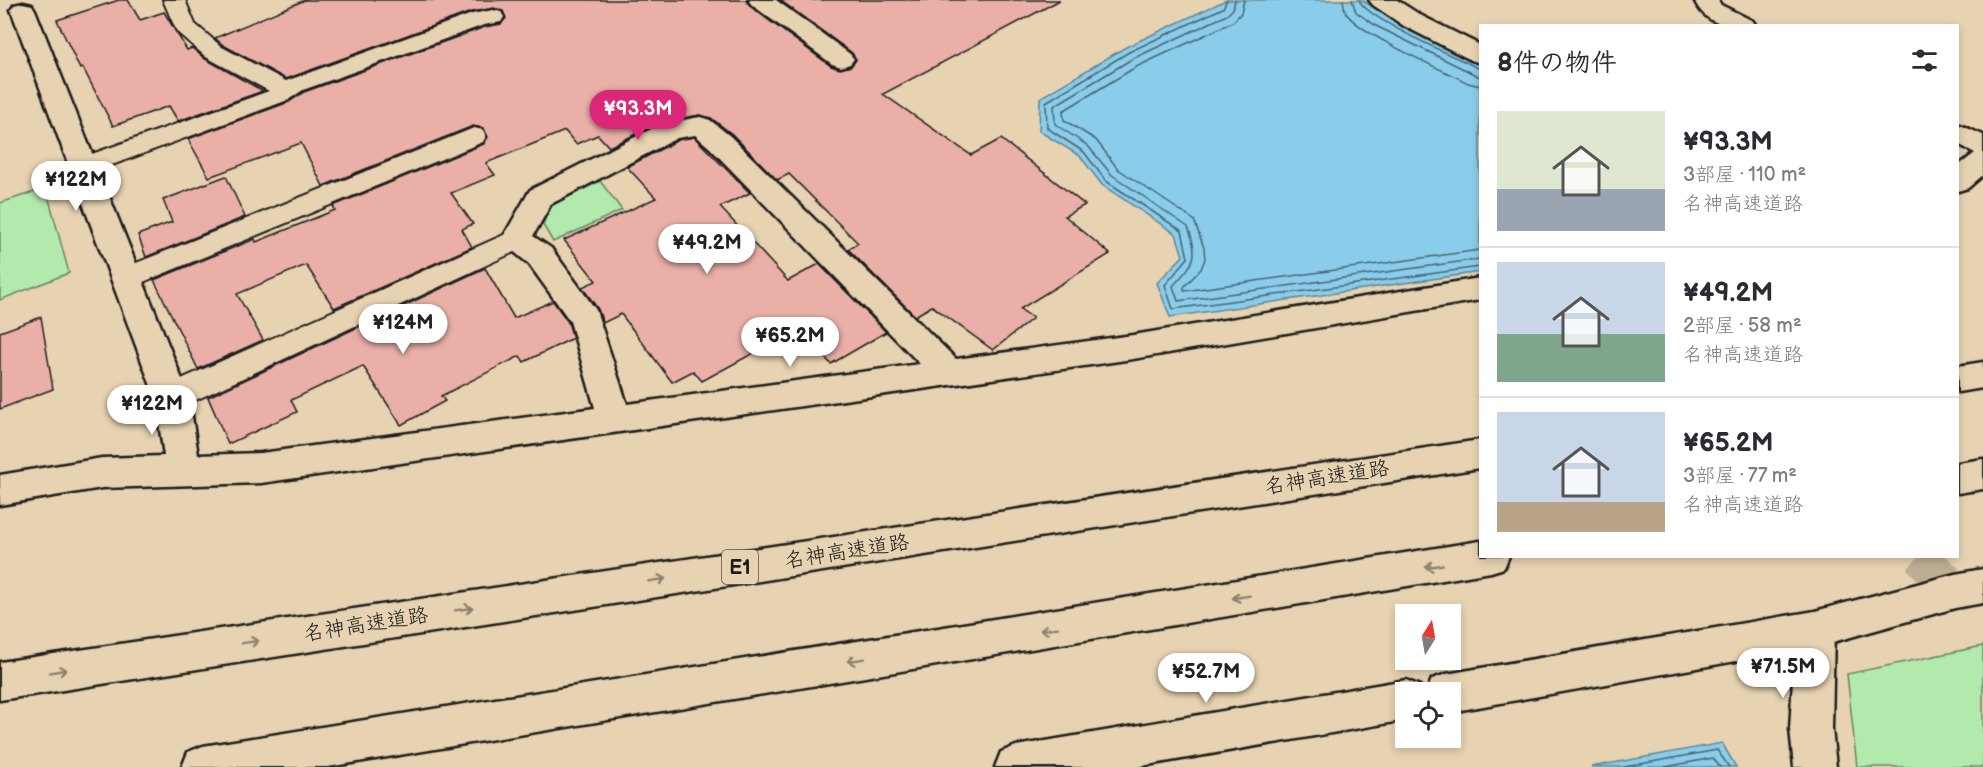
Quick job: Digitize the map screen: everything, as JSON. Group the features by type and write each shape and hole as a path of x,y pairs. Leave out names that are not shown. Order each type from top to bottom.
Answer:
{"main road":[{"path":"760,0 841,59"},
{"path":"1381,0 1413,21 1479,54"},
{"path":"21,7 172,397 183,469"},
{"path":"1706,12 1739,24"},
{"path":"614,417 585,318 540,256 517,239 540,197 671,130 700,126 720,142 949,372"},
{"path":"1959,134 1983,146"},
{"path":"1959,180 1983,160"},
{"path":"0,490 102,473 261,468 614,417 1133,347 1479,289"},
{"path":"1959,379 1983,375"},
{"name":"名神高速道路","path":"0,681 1479,454"},
{"path":"1959,478 1983,474"},
{"path":"203,767 1479,558"},
{"path":"1461,690 1815,630 1955,591 1983,586"},
{"path":"1815,630 1811,729 1815,767"},
{"path":"1017,767 1395,702"}],"lane":[{"path":"174,0 185,27 214,52 287,91"},
{"path":"84,166 287,91 295,85 470,22 494,17"},
{"path":"126,278 474,136"},
{"path":"172,397 517,239"}],"green space":[{"path":"600,181 622,210 553,242 543,225 550,206"},
{"path":"46,188 69,273 0,300 0,203"},
{"path":"1983,646 1983,767 1857,767 1847,674"}],"water":[{"path":"1226,0 1362,0 1384,14 1479,63 1479,272 1170,317 1157,283 1183,256 1176,234 1102,185 1080,156 1039,131 1040,98 1126,47"},
{"path":"1722,743 1736,767 1591,767"}],"building":[{"path":"119,0 128,0 140,20 164,12 187,50 192,48 205,59 263,91 178,121 169,106 113,126 83,68 80,69 57,20"},
{"path":"305,0 746,0 751,7 831,66 840,69 851,66 856,60 852,53 780,0 1060,0 883,94 971,155 1001,139 1085,205 1065,216 1110,254 1020,309 1033,318 993,350 932,306 915,316 848,249 858,243 789,174 777,180 732,134 711,118 700,115 661,122 609,147 598,135 576,144 565,131 486,163 495,175 451,193 473,224 462,229 472,247 334,308 306,265 237,294 263,340 198,369 154,280 255,239 256,242 335,210 333,206 484,144 488,137 483,128 473,126 323,186 301,143 209,177 188,139 289,102 304,92 485,27 501,24 506,18 503,11 494,8 471,12 286,79 223,45 215,38"},
{"path":"694,137 750,193 720,207 788,281 819,264 886,332 831,364 798,329 702,381 693,371 672,382 621,314 603,323 598,309 582,287 596,281 564,240 656,198 627,167 678,140"},
{"path":"226,176 245,217 146,257 138,235 172,222 163,200"},
{"path":"485,268 514,318 553,301 568,322 573,338 524,362 520,356 441,396 445,401 401,425 363,366 291,400 297,412 228,444 208,397"},
{"path":"41,317 53,389 0,409 0,332"}],"tunnel":[{"path":"1922,558 1955,591"}]}
